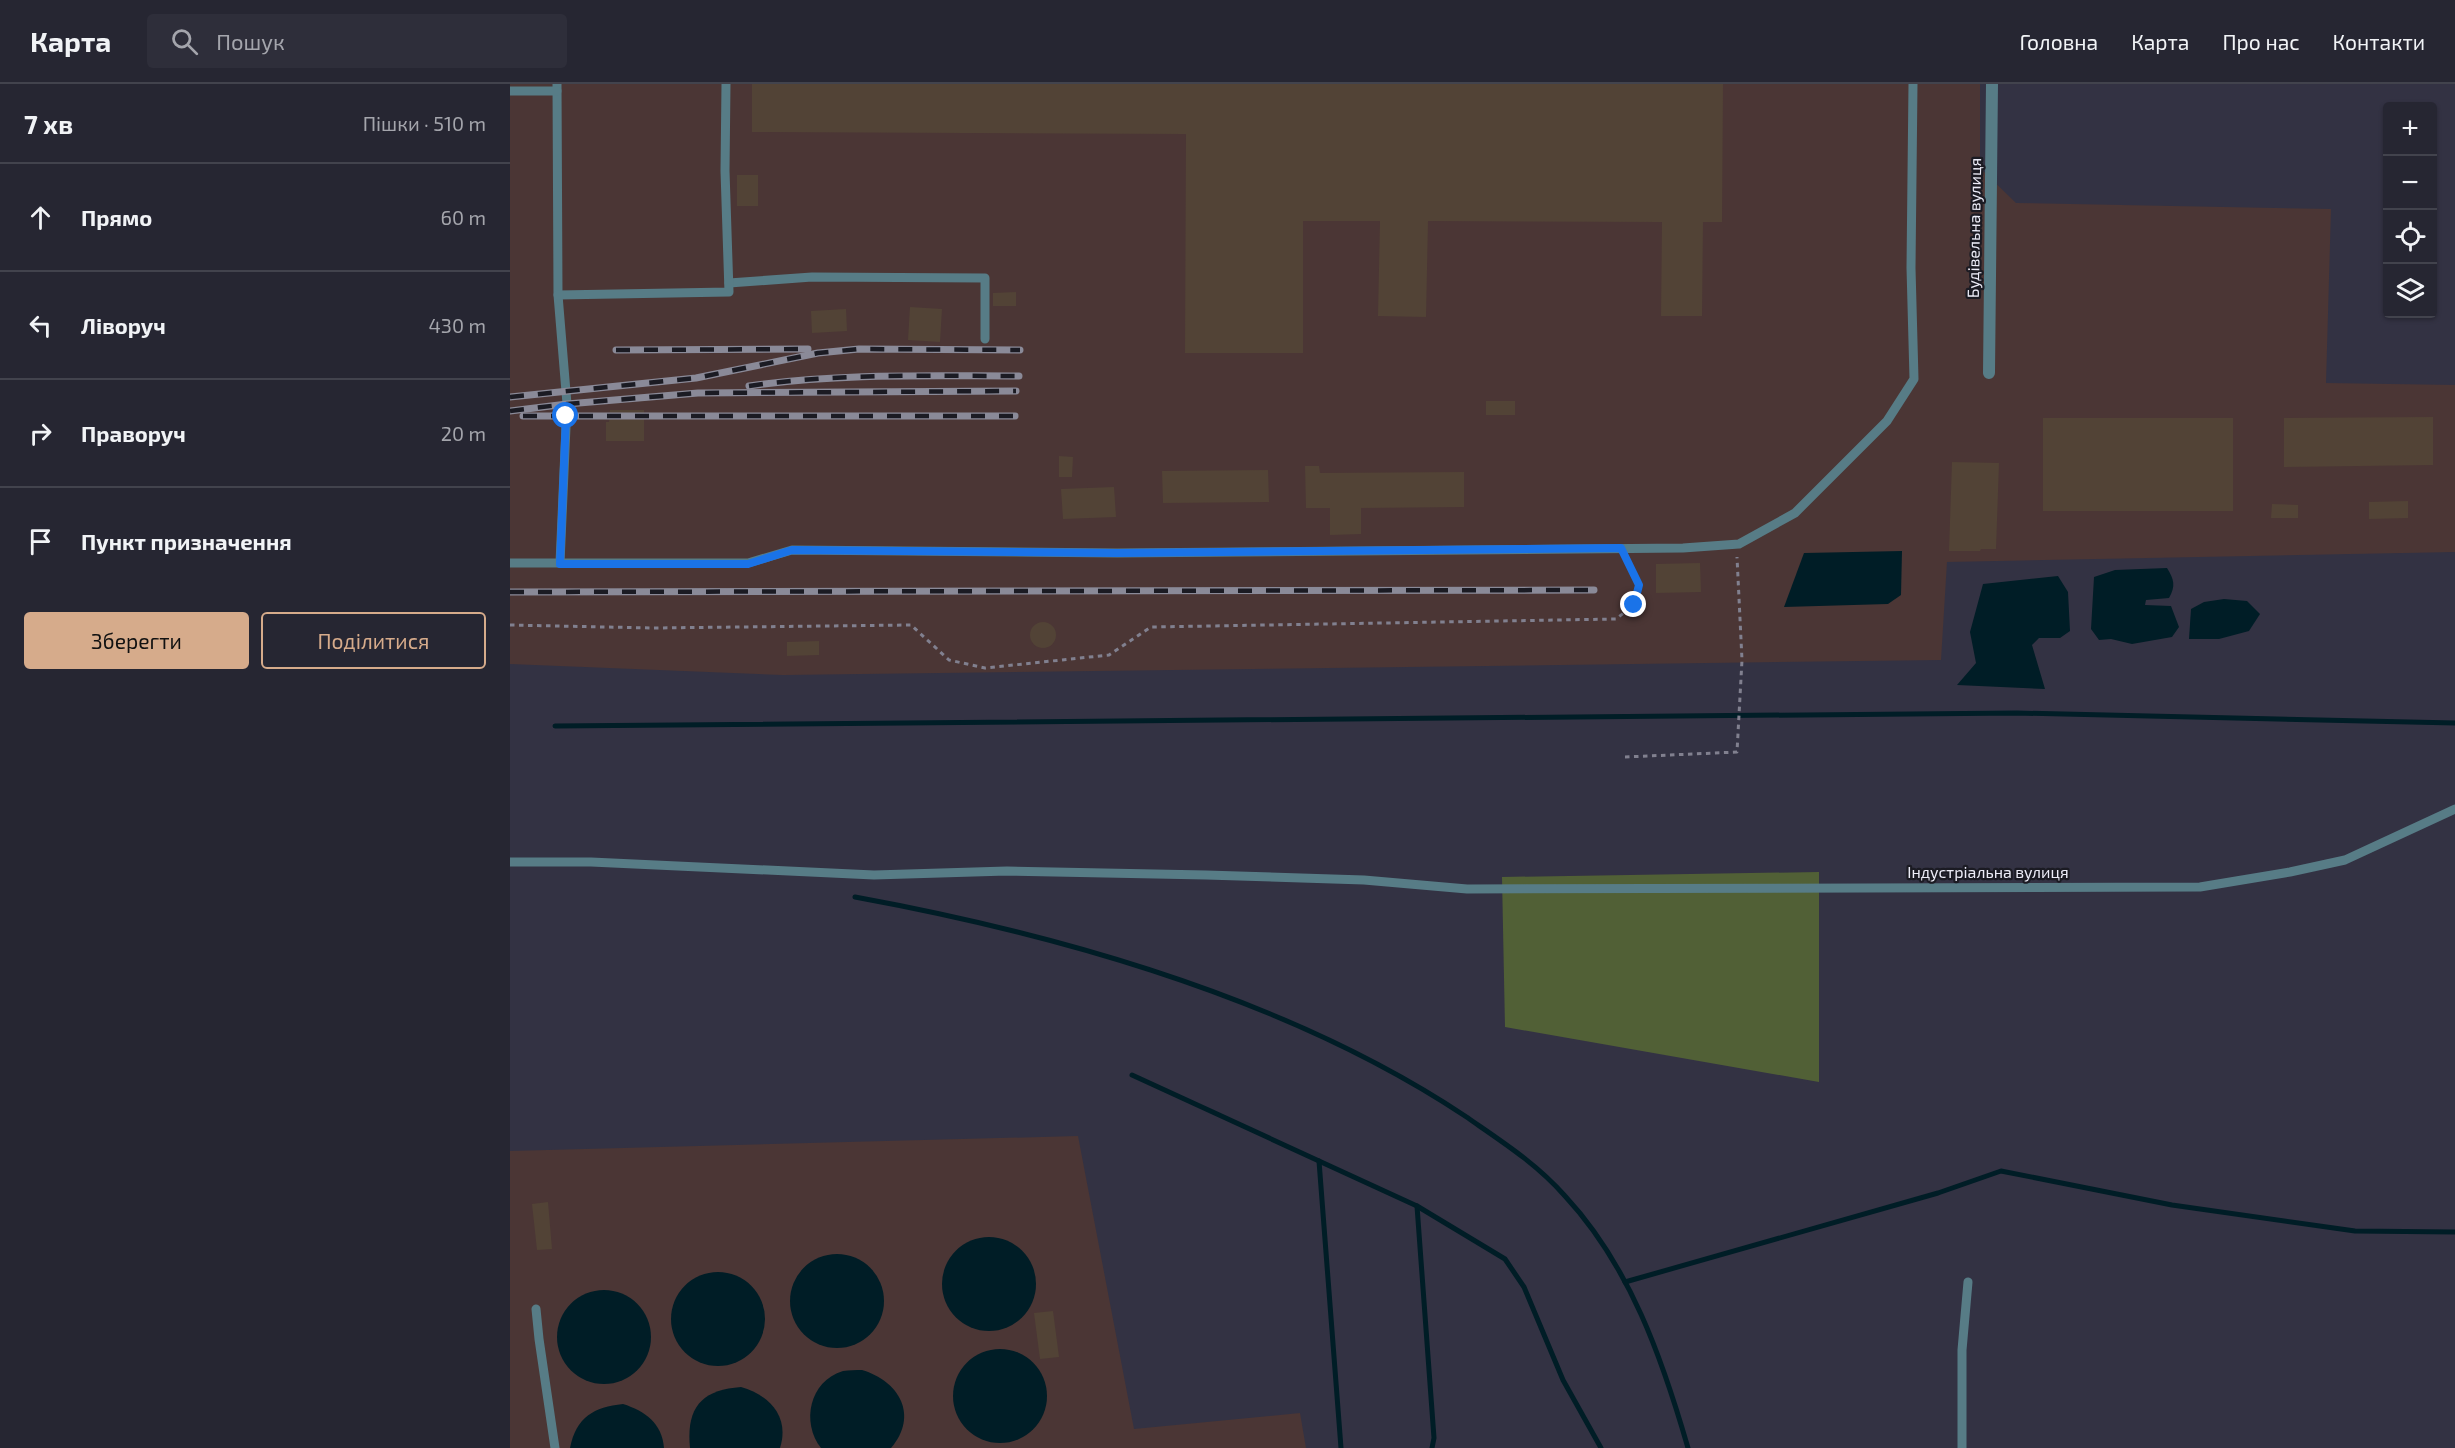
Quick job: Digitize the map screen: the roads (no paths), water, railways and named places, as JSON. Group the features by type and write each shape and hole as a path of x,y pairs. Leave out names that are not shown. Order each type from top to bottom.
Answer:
{"street":[{"name":"Будівельна вулиця","path":"1989,373 1992,84"}],"lane":[{"path":"558,295 729,292 725,171 726,84"},
{"path":"510,564 748,564 792,550 1117,553 1621,548 1739,544 1795,513 1887,421 1914,379 1911,268 1913,84"},
{"path":"510,91 557,87 558,295 567,404 560,564"},
{"path":"729,283 812,277 986,278 985,339"},
{"name":"Індустріальна вулиця","path":"510,862 591,862 874,875 1007,871 1206,875 1364,880 1467,889 2200,887 2345,860 2455,808"},
{"path":"1962,1448 1962,1350 1968,1282"},
{"path":"536,1309 555,1448"}],"water":[{"path":"1902,551 1901,595 1888,604 1784,607 1804,553"},
{"path":"2167,568 2173,583 2173,590 2169,598 2146,600 2145,605 2171,606 2179,627 2172,637 2132,644 2111,639 2099,640 2091,629 2094,577 2115,570"},
{"path":"2058,576 2068,592 2070,631 2060,638 2039,638 2032,645 2045,689 1957,685 1976,663 1970,632 1983,584"},
{"path":"2224,599 2247,601 2260,614 2249,631 2219,639 2189,639 2191,609 2204,602"},
{"path":"989,1237 1007,1241 1022,1251 1032,1266 1036,1284 1032,1302 1022,1317 1007,1327 989,1331 971,1327 956,1317 946,1302 942,1284 946,1266 956,1251 971,1241"},
{"path":"837,1254 855,1258 870,1268 880,1283 884,1301 880,1319 870,1334 855,1344 837,1348 819,1344 804,1334 794,1319 790,1301 794,1283 804,1268 819,1258"},
{"path":"718,1272 736,1276 751,1286 761,1301 765,1319 761,1337 751,1352 736,1362 718,1366 700,1362 685,1352 675,1337 671,1319 675,1301 685,1286 700,1276"},
{"path":"604,1290 622,1294 637,1304 647,1319 651,1337 647,1355 637,1370 622,1380 604,1384 586,1380 571,1370 561,1355 557,1337 561,1319 571,1304 586,1294"},
{"path":"1000,1349 1018,1353 1033,1363 1043,1378 1047,1396 1043,1414 1033,1429 1018,1439 1000,1443 982,1439 967,1429 957,1414 953,1396 957,1378 967,1363 982,1353"},
{"path":"862,1370 886,1382 901,1401 904,1412 899,1436 891,1448 821,1448 811,1427 810,1415 816,1393 831,1376 843,1371"},
{"path":"741,1387 760,1395 775,1408 782,1426 780,1448 690,1448 691,1422 699,1404 716,1392"},
{"path":"623,1404 651,1419 660,1432 664,1448 570,1448 577,1428 588,1416 603,1408"}],"waterway":[{"path":"555,726 2017,713 2455,723"},
{"path":"855,897 1013,931 1093,952 1172,977 1249,1005 1325,1038 1397,1075 1465,1116 1518,1153 1554,1184 1588,1223 1608,1252 1626,1283 1655,1347 1688,1448"},
{"path":"1132,1075 1417,1206 1434,1438 1432,1448"},
{"path":"1319,1161 1341,1448"},
{"path":"1625,1282 1938,1193 2001,1171 2172,1205 2355,1231 2455,1232"},
{"path":"1417,1206 1505,1259 1524,1287 1563,1380 1601,1448"}],"railway":[{"path":"616,350 808,349"},
{"path":"510,397 696,378 818,353 859,349 1020,350"},
{"path":"749,386 850,377 1019,376"},
{"path":"510,411 698,393 1016,391"},
{"path":"523,416 1015,416"},
{"path":"510,592 1594,590"}]}
